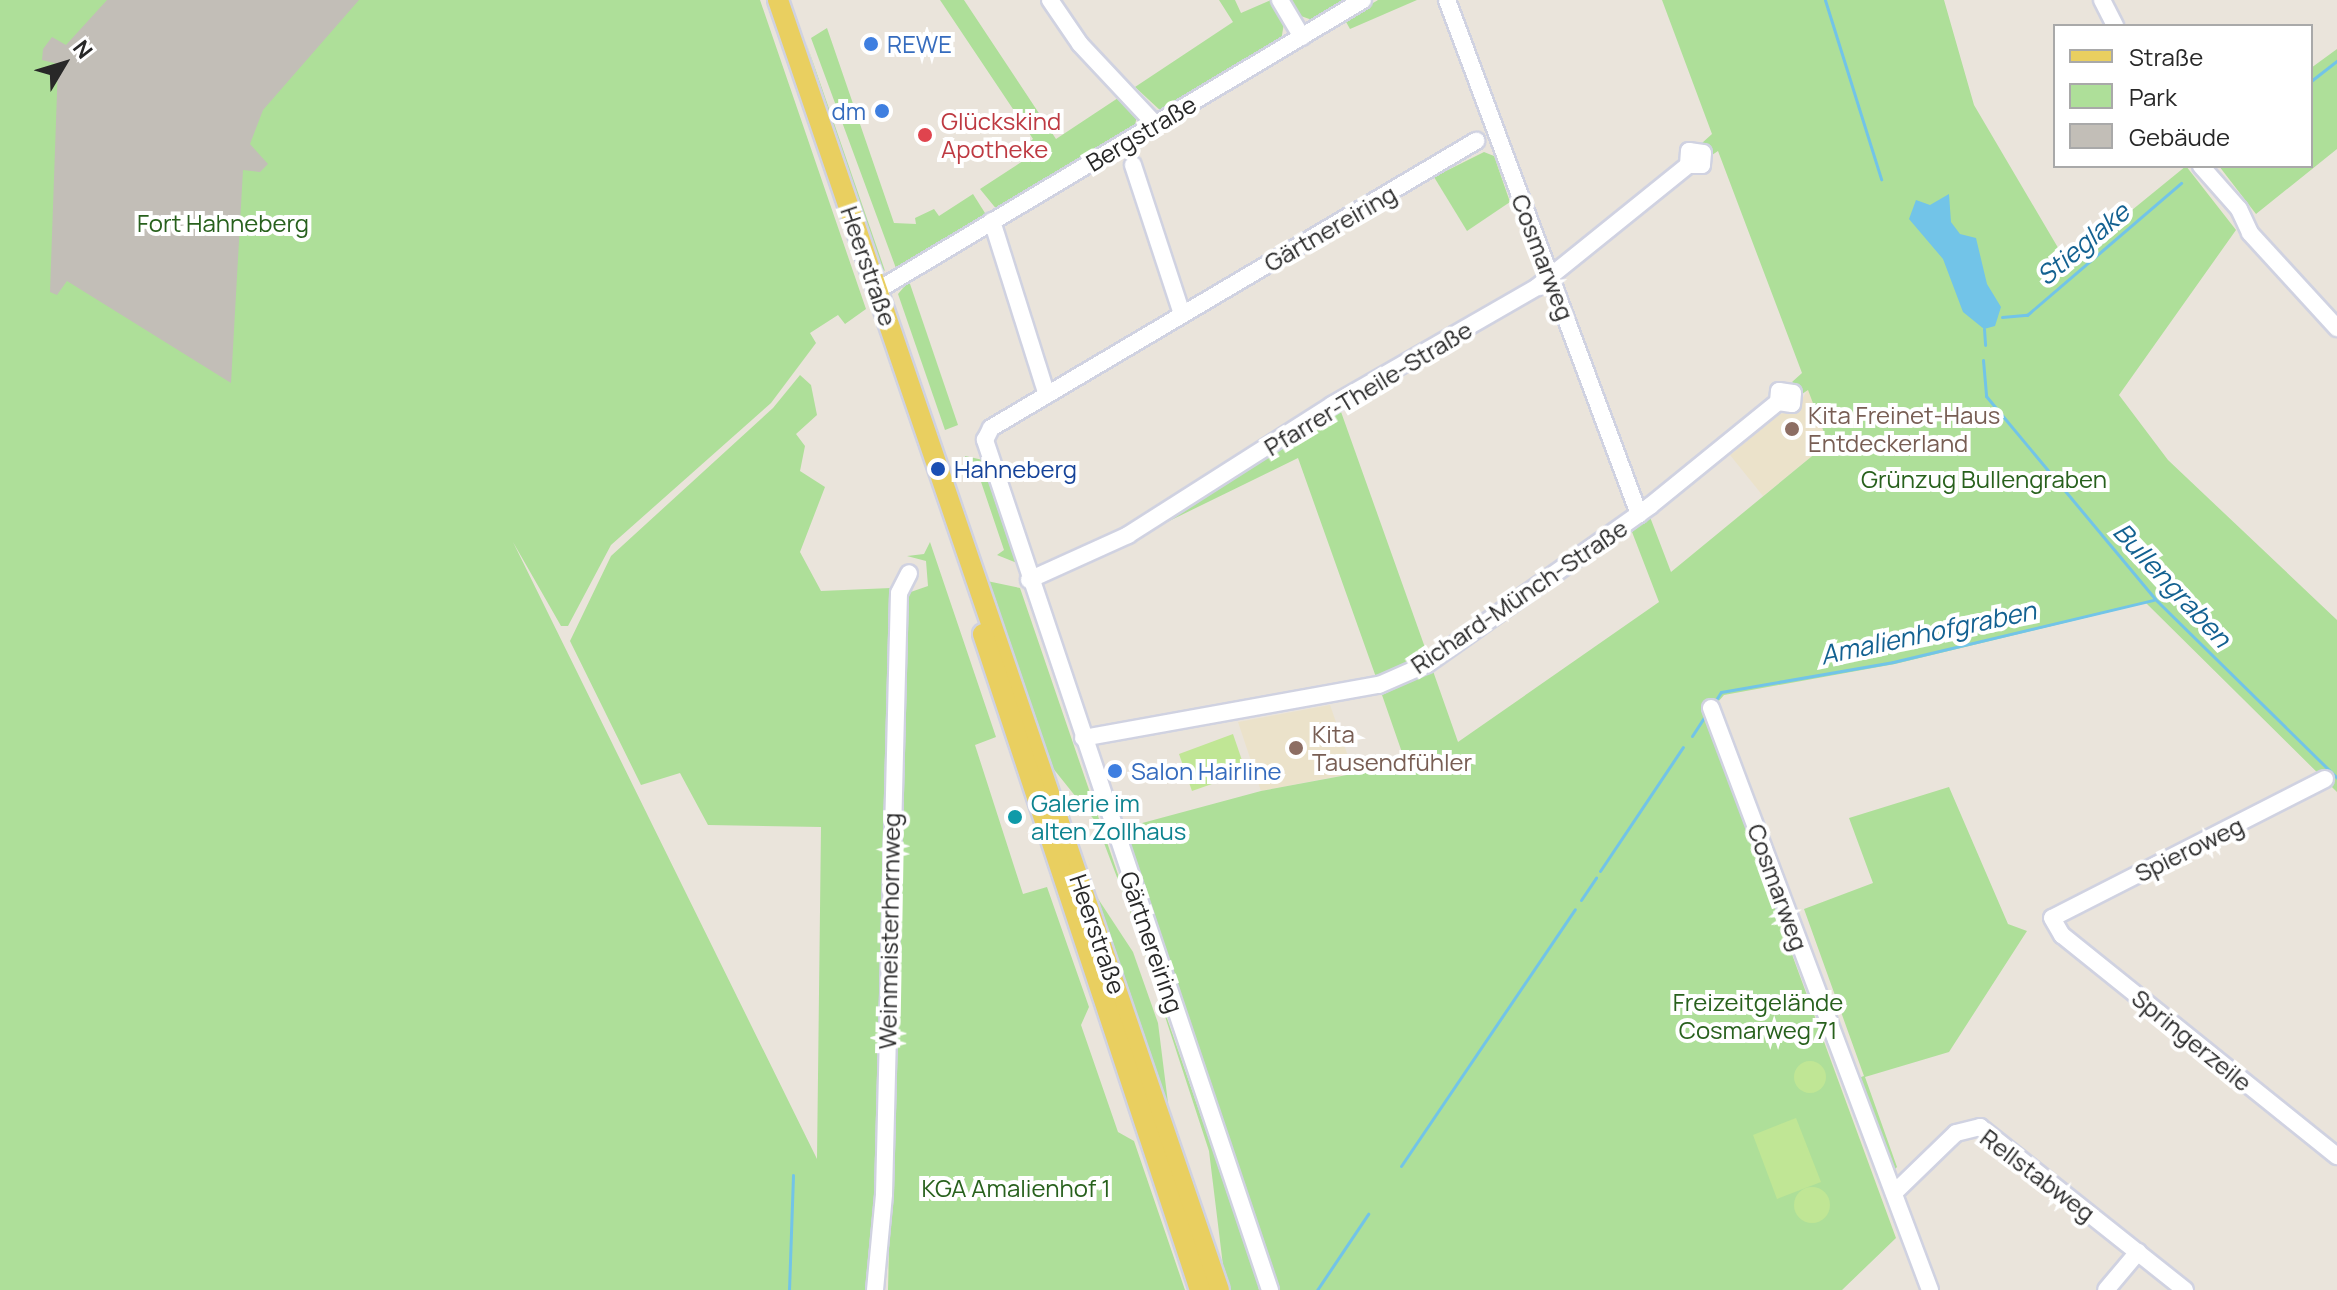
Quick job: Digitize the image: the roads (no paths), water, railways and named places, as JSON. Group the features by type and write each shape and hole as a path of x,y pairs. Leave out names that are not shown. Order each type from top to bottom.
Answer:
{"main road":[{"name":"Heerstraße","path":"778,0 1219,1290"},
{"name":"Heerstraße","path":"959,533 1012,734 1200,1290"}],"street":[{"path":"1050,0 1080,44 1155,124"},
{"path":"1280,0 1302,37"},
{"name":"Bergstraße","path":"878,290 1363,0"},
{"name":"Cosmarweg","path":"1447,0 1639,514"},
{"path":"2102,0 2114,24"},
{"name":"Gärtnereiring","path":"1270,1290 1029,580 985,440 991,428 1476,141"},
{"path":"1133,165 1182,314"},
{"name":"Pfarrer-Theile-Straße","path":"1029,580 1128,535 1550,277 1688,165"},
{"path":"2203,168 2239,209 2250,233 2337,328"},
{"path":"992,221 1047,395"},
{"name":"Richard-Münch-Straße","path":"1083,738 1383,684 1427,664 1639,514 1778,402"},
{"name":"Weinmeisterhornweg","path":"875,1290 884,1194 899,593 909,573"},
{"name":"Cosmarweg","path":"1711,708 1930,1290"},
{"name":"Spieroweg","path":"2052,918 2325,779"},
{"name":"Springerzeile","path":"2052,918 2062,935 2337,1156"},
{"name":"Rellstabweg","path":"1894,1193 1956,1133 1980,1127 2185,1290"},
{"path":"2106,1290 2138,1252"}],"water":[{"path":"1949,194 1951,222 1960,234 1976,238 1987,284 2001,307 1995,326 1984,329 1963,312 1943,259 1909,219 1916,200 1930,205"}],"waterway":[{"name":"Bullengraben","path":"1825,0 1881,179"},
{"name":"Stieglake","path":"2313,79 2337,61"},
{"name":"Stieglake","path":"2002,317 2027,315 2181,183"},
{"name":"Bullengraben","path":"1984,329 1985,345"},
{"name":"Bullengraben","path":"1983,360 1986,396 2155,599 2337,778"},
{"name":"Amalienhofgraben","path":"1714,703 1721,692 1893,662 2154,600"},
{"name":"Amalienhofgraben","path":"1692,736 1707,713"},
{"name":"Amalienhofgraben","path":"1600,871 1683,747"},
{"name":"Amalienhofgraben","path":"1581,900 1596,878"},
{"name":"Amalienhofgraben","path":"1401,1166 1575,909"},
{"path":"789,1290 793,1175"},
{"name":"Amalienhofgraben","path":"1317,1290 1368,1214"}],"place":[{"name":"REWE","path":"871,44"},
{"name":"dm","path":"882,111"},
{"name":"Glückskind Apotheke","path":"925,135"},
{"name":"Kita Freinet-Haus Entdeckerland","path":"1792,429"},
{"name":"Hahneberg","path":"938,469"},
{"name":"Kita Tausendfühler","path":"1296,748"},
{"name":"Salon Hairline","path":"1115,771"},
{"name":"Galerie im alten Zollhaus","path":"1015,817"}],"park label":[{"name":"Fort Hahneberg","path":"223,223"},
{"name":"Grünzug Bullengraben","path":"1984,479"},
{"name":"Freizeitgelände Cosmarweg 71","path":"1758,1016"},
{"name":"KGA Amalienhof 1","path":"1016,1188"}]}
